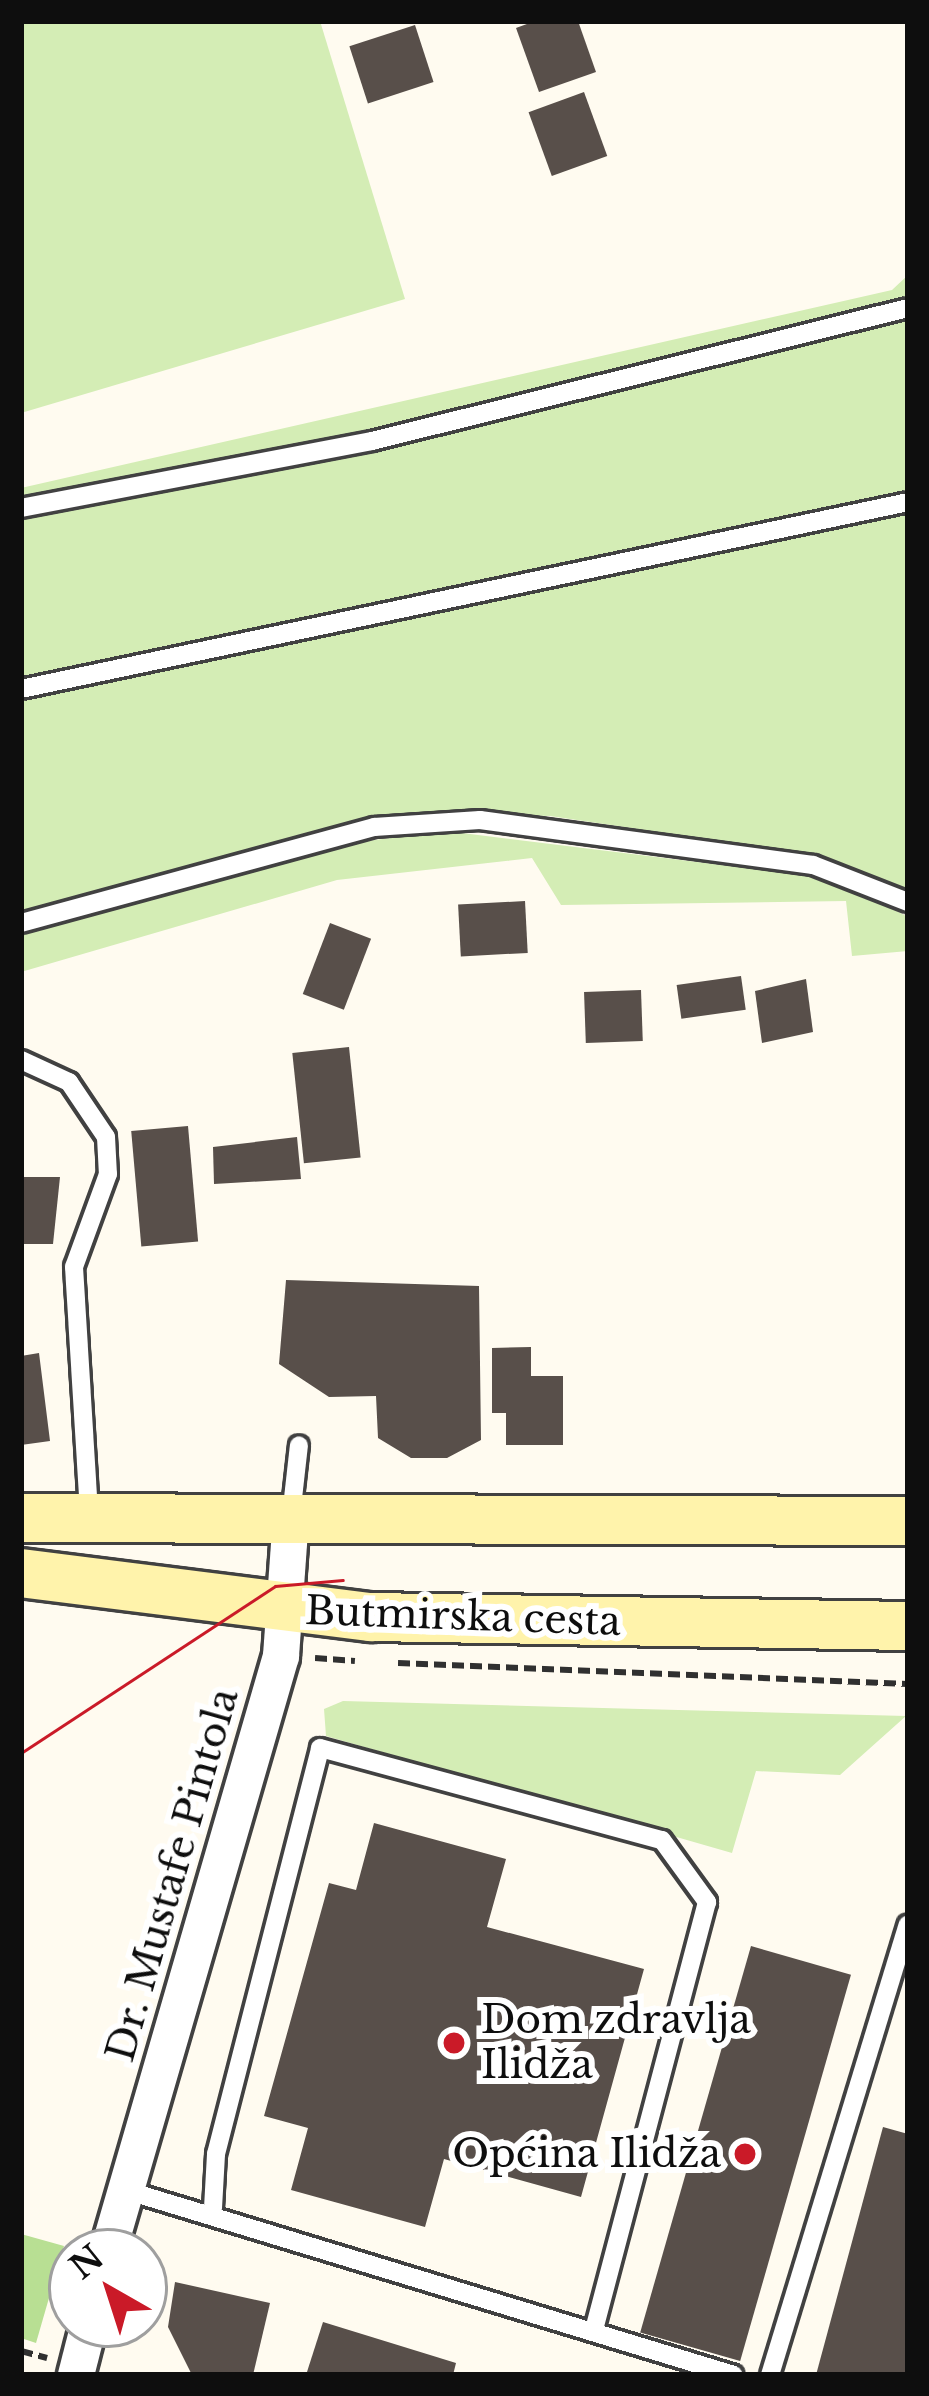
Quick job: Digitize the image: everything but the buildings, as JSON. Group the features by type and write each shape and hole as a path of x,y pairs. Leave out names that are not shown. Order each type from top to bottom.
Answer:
{"main road":[{"path":"21,1518 89,1514 908,1521"},
{"name":"Butmirska cesta","path":"21,1573 283,1634 908,1626"}],"street":[{"name":"Dr. Mustafe Pintola","path":"115,2228 283,1634 291,1516"}],"lane":[{"path":"21,508 372,441 908,308"},
{"path":"21,689 908,502"},
{"path":"21,923 374,827 480,820 812,865 908,902"},
{"path":"21,1060 70,1082 106,1137 108,1174 74,1267 89,1514"},
{"path":"291,1516 299,1445"},
{"path":"213,2208 216,2154 320,1748 662,1840 707,1902 595,2325"},
{"path":"770,2375 908,1925"},
{"path":"125,2190 213,2208 595,2325 734,2375"}],"path":[{"path":"283,1634 908,1684"}],"green space":[{"path":"21,21 320,21 405,299 21,413"},
{"path":"908,275 908,296 889,307 434,420 21,500 21,488 892,290"},
{"path":"908,319 908,492 21,678 21,518 437,437"},
{"path":"908,511 908,893 812,855 550,816 429,813 306,833 21,913 21,697"},
{"path":"446,831 834,879 908,917 908,951 852,956 846,901 561,905 532,858 337,880 21,972 21,931 343,844"},
{"path":"343,1701 906,1716 840,1775 756,1771 732,1853 326,1736 324,1709"},
{"path":"21,2234 48,2242 48,2301 36,2343 21,2338"}],"tram line":[{"path":"21,1753 275,1586 343,1580"}],"place":[{"name":"Dom zdravlja Ilidža","path":"454,2043"},
{"name":"Općina Ilidža","path":"745,2154"}]}
